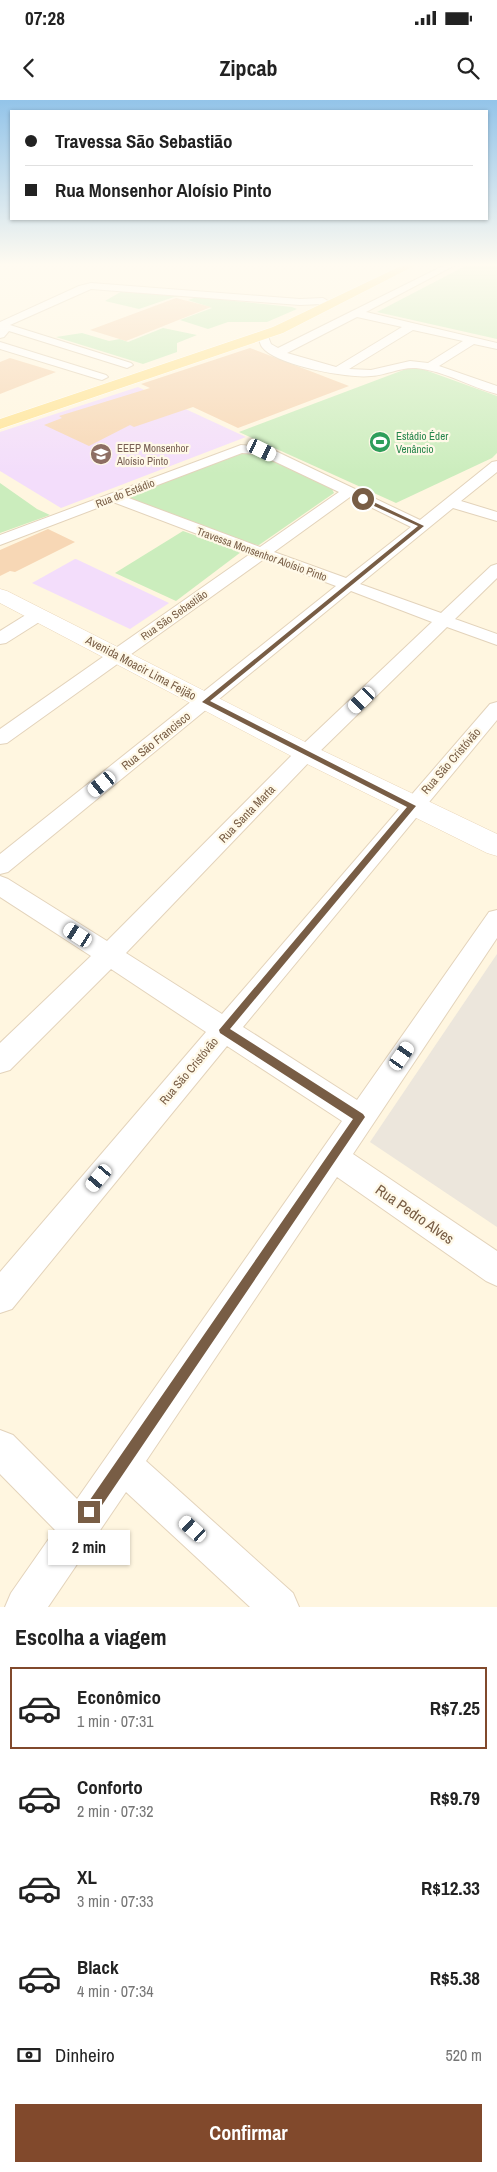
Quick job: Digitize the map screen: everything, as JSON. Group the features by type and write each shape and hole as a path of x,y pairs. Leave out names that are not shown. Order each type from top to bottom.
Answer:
{"main road":[{"path":"0,416 104,379 141,370 252,333"},
{"path":"0,424 269,333"},
{"name":"Avenida Moacir Lima Feijão","path":"0,595 205,702 412,806 497,846"}],"street":[{"path":"27,333 141,370"},
{"path":"278,353 316,333"},
{"path":"338,370 399,333"},
{"path":"443,333 497,346"},
{"path":"0,340 30,334"},
{"path":"262,336 266,345 278,353 309,364 338,370 371,373 402,365 430,367 495,388"},
{"path":"430,367 472,340"},
{"path":"0,345 104,379"},
{"path":"104,379 102,372 108,368 127,365"},
{"name":"Rua do Estádio","path":"0,540 241,449 262,450 348,492"},
{"name":"Rua São Francisco","path":"0,866 497,465"},
{"path":"348,492 421,526"},
{"name":"Rua São Sebastião","path":"0,738 348,492"},
{"name":"Travessa Monsenhor Aloísio Pinto","path":"112,497 260,554 497,640"},
{"path":"452,503 497,517"},
{"name":"Rua Santa Marta","path":"3,1053 109,955 306,753 497,569"},
{"path":"0,639 38,615"},
{"name":"Rua São Cristóvão","path":"0,1297 412,806 497,708"},
{"path":"0,885 360,1117"},
{"path":"25,1607 497,919"},
{"name":"Rua Pedro Alves","path":"334,1158 497,1270"},
{"path":"0,1448 78,1528"},
{"path":"122,1464 279,1607"}],"shaded area":[{"name":"EEEP Monsenhor Aloísio Pinto","path":"138,387 246,437 61,508 0,471 0,432"},
{"path":"75,559 169,603 130,629 32,583"},
{"path":"497,954 497,1227 370,1142"}],"green space":[{"path":"83,333 109,341 120,339 128,342 150,333 197,335 177,343 177,352 143,364 56,337"},
{"path":"472,333 497,333 497,339"},
{"name":"Estádio Éder Venâncio","path":"414,366 497,396 497,453 492,458 396,503 239,432"},
{"path":"239,451 257,451 332,489 334,493 259,545 250,544 125,499 130,494"},
{"path":"0,483 37,509 50,515 0,533"},
{"path":"183,531 241,552 176,601 115,573"}],"building":[{"path":"101,333 145,333 126,341"},
{"path":"250,348 349,386 238,428 193,407 134,427 130,425 89,446 44,425 62,418 59,416 150,388 141,384"},
{"path":"10,358 56,372 0,394 0,362"},
{"path":"48,529 75,542 15,572 10,571 0,576 0,550"}],"place":[{"name":"Estádio Éder Venâncio","path":"380,442"},
{"name":"EEEP Monsenhor Aloísio Pinto","path":"101,454"}],"route":[{"path":"89,1512 334,1158 360,1117 224,1030 412,806 205,702 421,526 363,499"}]}
